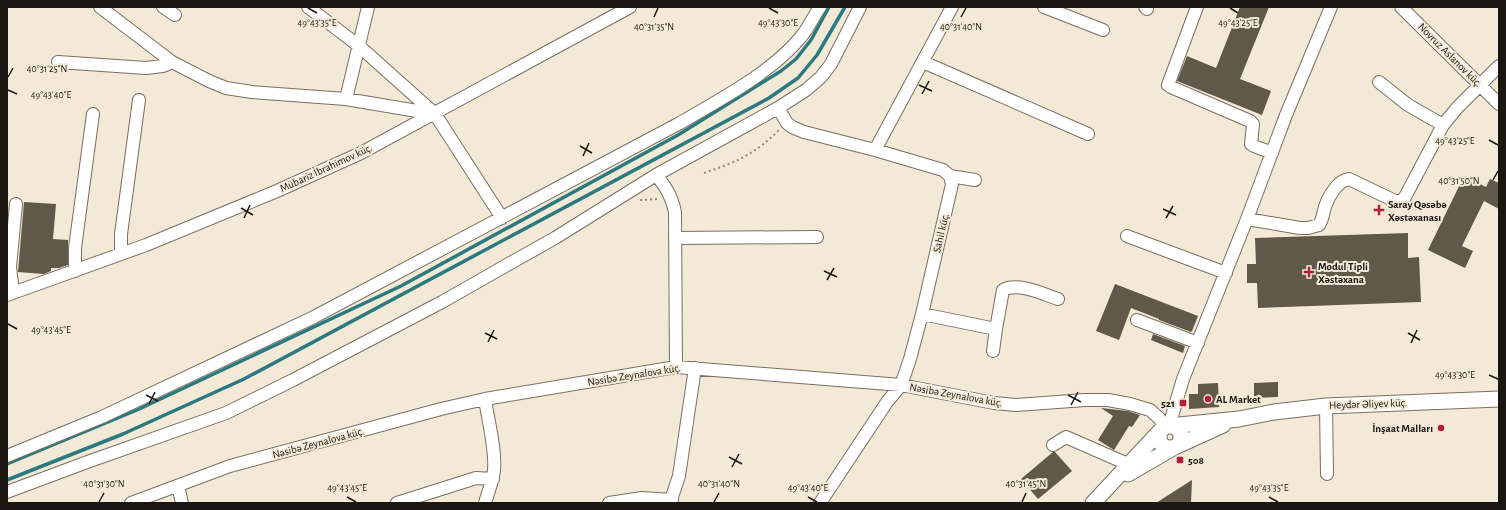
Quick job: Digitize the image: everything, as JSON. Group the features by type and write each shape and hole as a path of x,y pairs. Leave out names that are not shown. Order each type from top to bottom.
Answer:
{"main road":[{"name":"Heydər Əliyev küç.","path":"1239,419 1274,412 1326,406 1499,399"},
{"path":"1093,503 1165,428 1239,419"},
{"path":"1112,484 1175,447 1239,419"},
{"path":"1165,428 1178,429 1181,433 1182,438 1175,447"}],"street":[{"path":"100,7 172,62 226,88 252,92 346,99 435,114"},
{"path":"163,7 175,16"},
{"path":"308,7 359,46 435,114 502,218"},
{"path":"346,99 368,7"},
{"name":"Mübariz İbrahimov küç.","path":"10,294 121,254 277,191 362,154 630,7"},
{"path":"7,456 102,417 242,352 388,279 680,123 738,88 781,58 801,38 820,7"},
{"path":"7,492 226,412 293,380 442,302 555,238 656,175 778,108 806,90 821,77 830,64 860,7"},
{"path":"875,150 952,7"},
{"path":"1044,7 1103,30"},
{"path":"1197,7 1168,85 1250,121 1253,124 1251,144 1272,153"},
{"path":"1165,428 1248,218 1272,153 1331,7"},
{"name":"Novruz Aslanov küç.","path":"1401,7 1499,104"},
{"path":"58,62 146,68 163,66 172,62"},
{"path":"923,62 1088,134"},
{"path":"1248,218 1300,228 1308,228 1319,225 1328,201 1339,183 1345,179 1350,179 1395,201 1401,201 1405,197 1443,125 1457,108 1499,66"},
{"path":"1379,82 1408,105 1443,125"},
{"path":"121,254 121,234 139,100"},
{"path":"778,108 787,123 804,132 875,150 943,170 950,176 975,180"},
{"path":"75,271 75,248 93,114"},
{"path":"656,175 667,190 672,200 675,212 676,367"},
{"name":"Sahil küç.","path":"820,503 887,402 901,385 910,359 922,314 952,184 950,176"},
{"path":"10,294 10,267 16,204"},
{"path":"1127,236 1226,273"},
{"path":"675,238 817,237"},
{"path":"993,351 1003,290 1010,287 1018,287 1058,299"},
{"path":"922,314 996,329"},
{"path":"1137,320 1198,343"},
{"name":"Nəsibə Zeynalova küç.","path":"131,503 230,466 485,399 676,367 901,385 994,403 1016,405 1085,400 1108,400 1130,404 1150,410 1159,418 1165,428"},
{"path":"609,503 642,498 671,501 680,476 695,368"},
{"path":"485,399 495,468 485,503"},
{"path":"1326,406 1327,474"},
{"path":"1053,445 1066,437 1130,464"},
{"path":"397,503 476,478 493,479"},
{"path":"178,486 182,503"}],"path":[{"path":"704,173 737,161 754,152 787,123"}],"building":[{"path":"1240,7 1269,7 1240,79 1271,91 1262,115 1177,81 1187,56 1216,68"},
{"path":"1464,176 1486,187 1490,179 1499,183 1499,209 1484,201 1462,246 1473,251 1465,268 1428,250"},
{"path":"24,202 56,204 53,239 68,240 68,265 59,268 51,268 51,271 44,274 18,272"},
{"path":"1408,233 1408,258 1419,257 1421,302 1258,308 1257,283 1247,283 1247,264 1256,264 1255,238"},
{"path":"1115,284 1198,316 1192,331 1191,332 1159,320 1131,308 1119,340 1096,331"},
{"path":"1153,334 1185,346 1183,353 1151,340"},
{"path":"1278,382 1278,397 1254,398 1254,383"},
{"path":"1218,383 1219,407 1189,409 1189,394 1198,394 1198,384"},
{"path":"1101,408 1128,411 1140,415 1132,427 1129,426 1114,450 1098,440 1113,416"},
{"path":"1053,452 1055,452 1072,471 1038,499 1021,479"},
{"path":"1192,480 1191,503 1156,503"}],"waterway":[{"path":"7,464 137,410 401,286 678,135 781,71 796,59 811,40 829,7"},
{"path":"7,480 123,434 244,379 769,98 798,78 817,55 845,7"}],"place":[{"name":"Saray Qəsəbə Xəstəxanası","path":"1379,210"},
{"name":"Modul Tipli Xəstəxana","path":"1309,272"},
{"name":"AL Market","path":"1208,399"},
{"name":"521","path":"1183,403"},
{"name":"İnşaat Malları","path":"1441,428"},
{"name":"508","path":"1180,460"}]}
